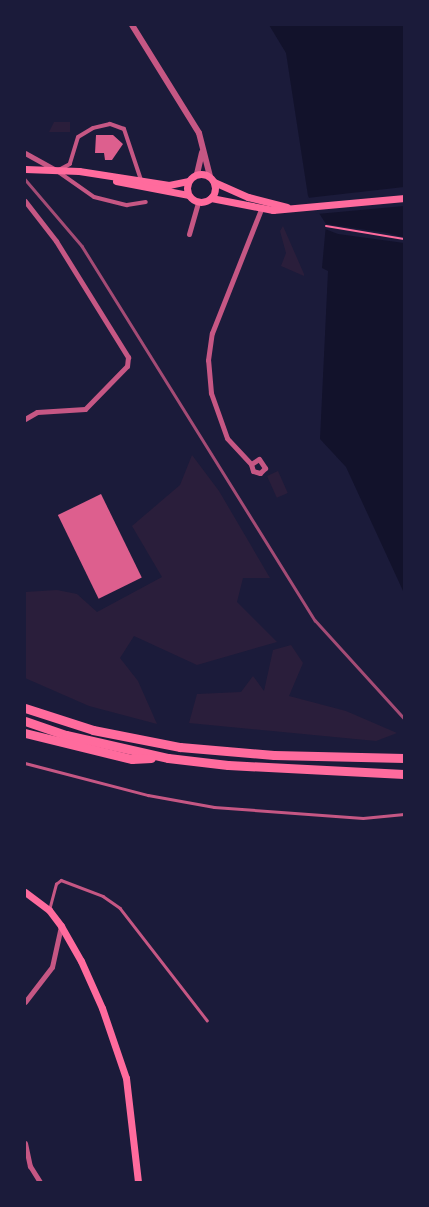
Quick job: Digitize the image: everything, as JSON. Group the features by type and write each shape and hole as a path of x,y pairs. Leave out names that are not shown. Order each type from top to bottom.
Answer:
{"highway":[{"path":"25,702 42,715"},
{"path":"25,708 93,730 180,747 274,755 400,758"},
{"path":"25,721 66,735 168,758 228,765 404,774"},
{"path":"25,733 132,760 168,758"}],"main road":[{"path":"29,169 141,180 169,185 188,181 196,174 212,179 248,197 294,209"},
{"path":"57,171 188,195 198,202 211,198 228,199 261,209 294,209 404,198"},
{"path":"211,198 215,191 212,179"},
{"path":"188,181 188,195"},
{"path":"25,892 49,910 61,926 81,961 122,1062 130,1098 138,1182"}],"street":[{"path":"132,25 199,133 212,179"},
{"path":"57,171 70,164 78,137 93,128 110,124 118,126 127,134 141,180"},
{"path":"196,174 203,150"},
{"path":"25,153 57,171 94,197 127,205 146,202"},
{"path":"25,201 56,241 128,356 127,366 85,409 37,412 25,419"},
{"path":"189,234 198,202"},
{"path":"251,464 227,438 217,415 208,360 212,333 261,209"},
{"path":"25,1002 52,967 61,926"},
{"path":"25,1143 30,1166 40,1182"}],"lane":[{"path":"25,763 148,796 214,807 363,818 404,814"},
{"path":"49,910 56,884 61,880 103,896 120,908 207,1020"}],"path":[{"path":"326,226 404,239"}],"shaded area":[{"path":"269,25 404,25 404,593 346,467 320,439 328,271 322,268 326,224 308,196 286,53"},
{"path":"54,122 70,122 70,132 49,132"},
{"path":"283,226 304,276 281,266 286,253 280,231"},
{"path":"192,455 219,491 270,578 243,578 237,602 277,642 197,665 134,636 120,658 138,681 157,724 89,706 25,678 25,592 57,590 77,594 97,612 162,577 132,526 180,485"},
{"path":"278,471 288,493 277,498 267,476"},
{"path":"291,645 303,663 289,696 346,711 397,733 376,741 189,723 197,694 241,692 253,676 264,691 273,650"}],"pier":[{"path":"404,187 404,206 317,214 307,198"},
{"path":"326,224 387,233 403,237 404,243 338,234 325,229"}],"building":[{"path":"96,135 113,135 123,144 112,160 105,160 104,153 95,153"},
{"path":"101,494 142,578 99,599 58,515"}],"railway":[{"path":"25,179 82,246 315,620 404,718"}]}
